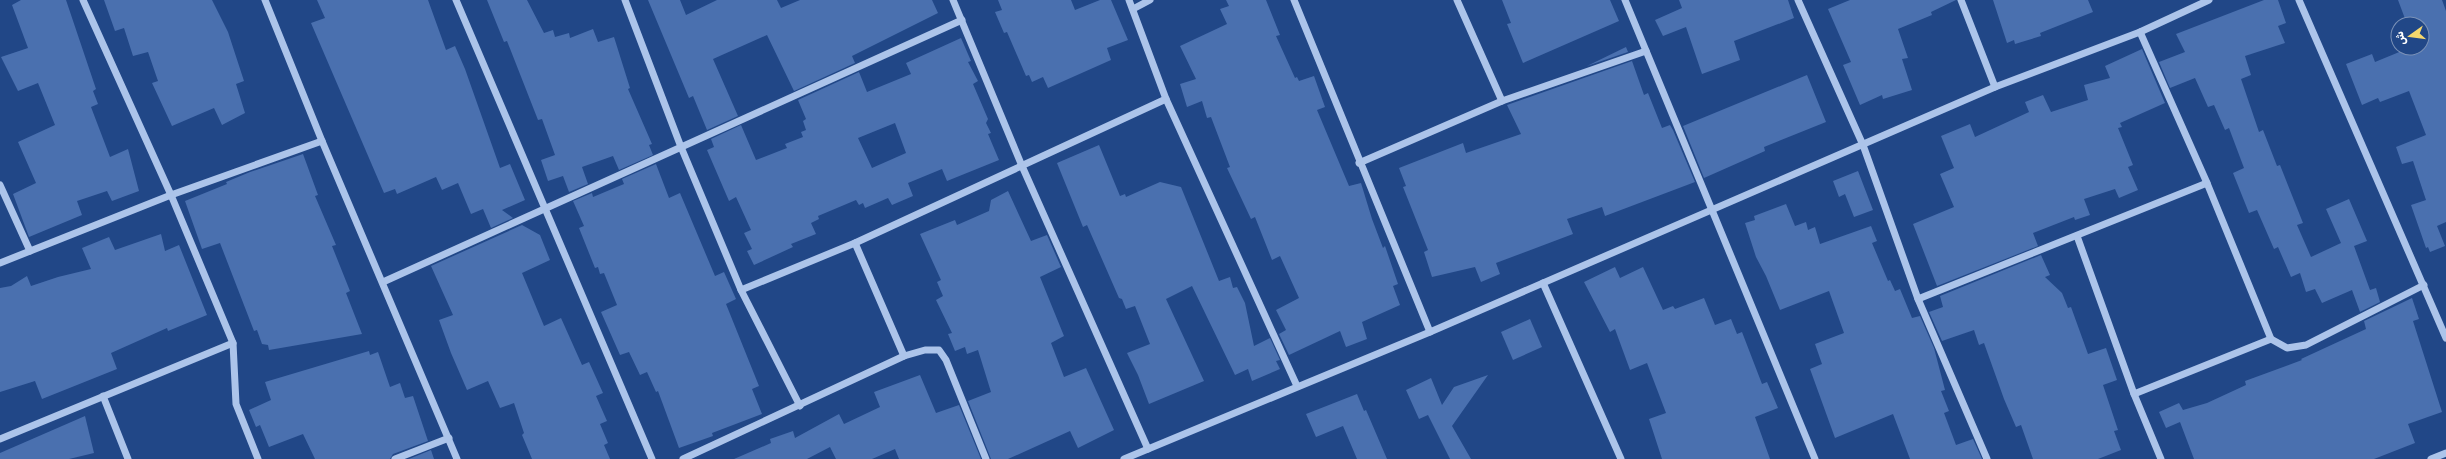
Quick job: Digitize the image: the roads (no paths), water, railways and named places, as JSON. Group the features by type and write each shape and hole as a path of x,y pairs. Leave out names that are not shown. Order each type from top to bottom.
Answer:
{"street":[{"path":"83,0 171,195 233,343 236,404 258,459"},
{"path":"265,0 322,141 457,459"},
{"path":"456,0 479,49 543,208 652,459"},
{"path":"625,0 681,147 741,290 800,406"},
{"path":"953,0 1022,166 1148,450"},
{"path":"1129,0 1166,99 1297,386"},
{"path":"1133,9 1150,0"},
{"path":"1294,0 1359,163 1430,332"},
{"path":"1457,0 1502,101"},
{"path":"1625,0 1815,459"},
{"path":"1798,0 1863,145 1918,299 1988,459"},
{"path":"1962,0 1995,87"},
{"path":"1124,459 1430,332 1712,208 1863,145 1995,87 2140,32 2209,0"},
{"path":"2299,0 2446,338"},
{"path":"383,282 543,208 962,20"},
{"path":"2140,32 2207,183 2271,339 2287,348 2306,345 2424,285"},
{"path":"1359,163 1502,101 1646,51"},
{"path":"741,290 855,243 1166,99"},
{"path":"0,263 171,195 322,141"},
{"path":"1918,299 2207,183"},
{"path":"0,185 30,250"},
{"path":"2078,236 2134,394 2162,459"},
{"path":"855,243 904,356"},
{"path":"1543,283 1621,459"},
{"path":"2134,394 2271,339"},
{"path":"0,440 233,343"},
{"path":"683,459 800,406 904,356 925,350 939,350 946,360 986,459"},
{"path":"103,396 128,459"},
{"path":"396,459 449,438"},
{"path":"2431,459 2446,453"}]}
